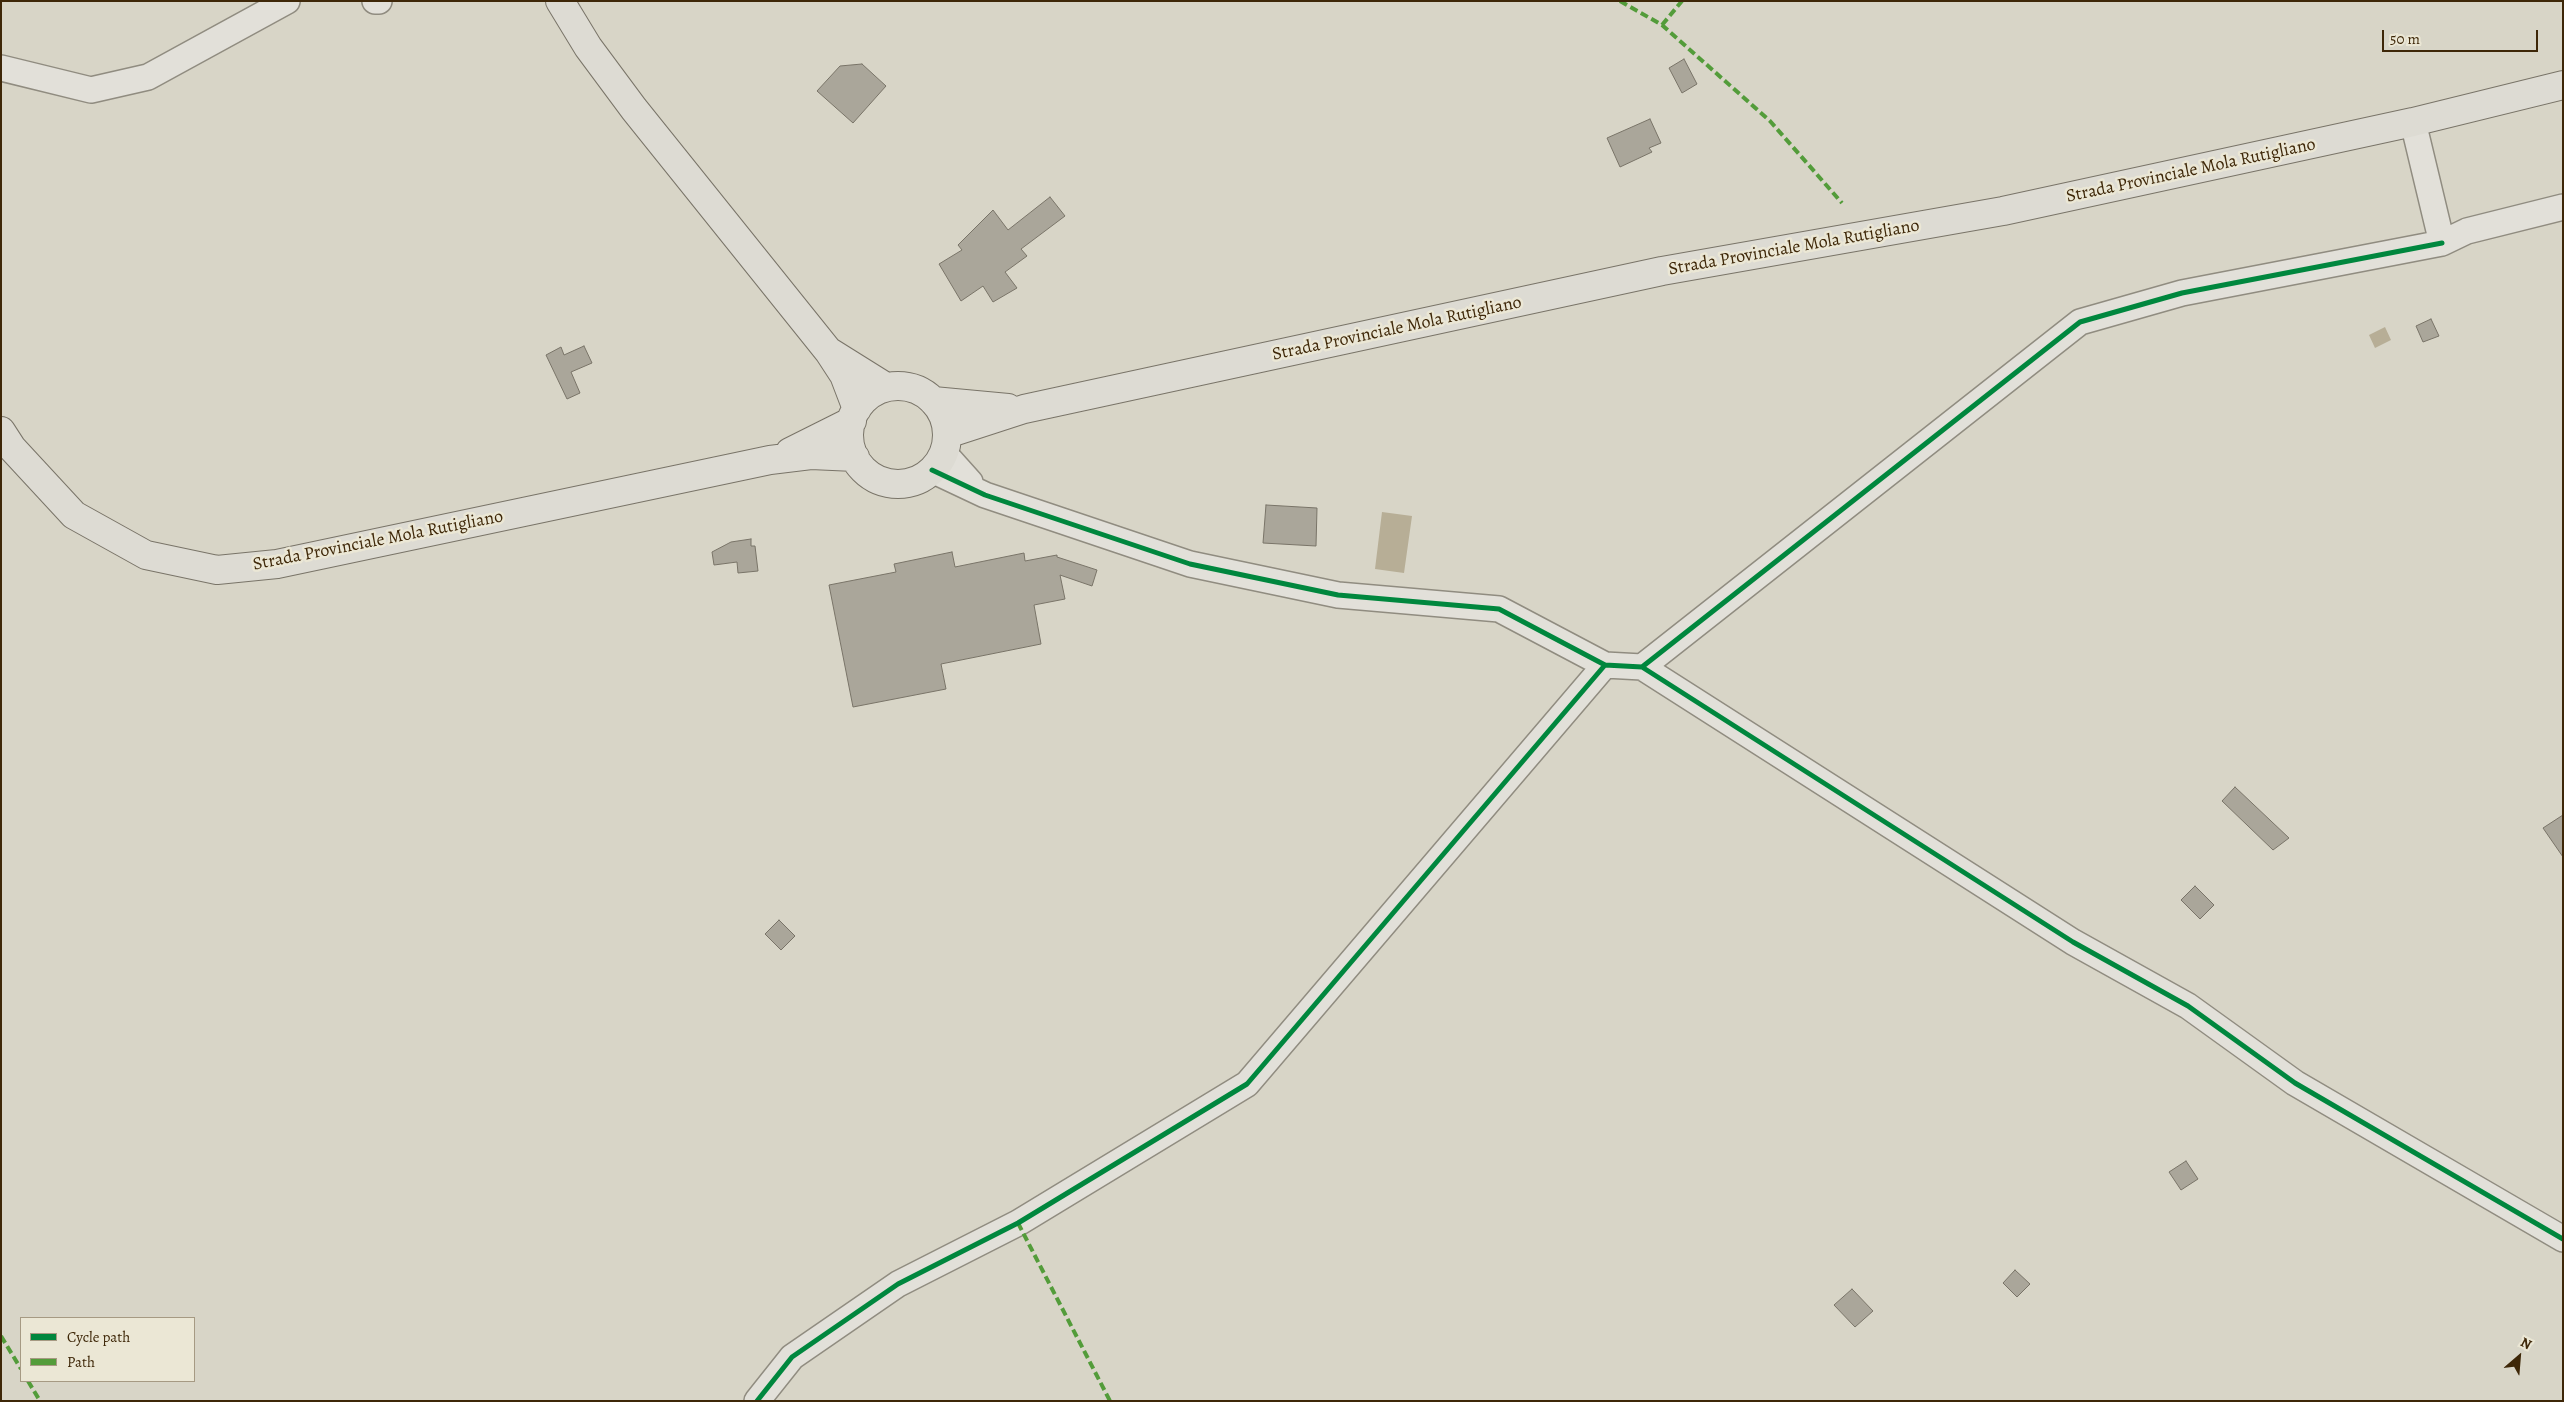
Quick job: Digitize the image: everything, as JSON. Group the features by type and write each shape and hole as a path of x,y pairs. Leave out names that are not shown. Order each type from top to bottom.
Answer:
{"main road":[{"path":"560,1 588,47 634,109 829,352 844,376 854,415"},
{"name":"Strada Provinciale Mola Rutigliano","path":"941,452 1024,409 1662,271 2003,211 2413,122 2563,85"},
{"path":"829,352 886,387"},
{"path":"902,386 918,390 934,401 941,411 941,452 919,480 903,484 886,482 871,476 854,457 849,434 854,415 872,394 886,387 902,386"},
{"name":"Strada Provinciale Mola Rutigliano","path":"934,401 1024,409"},
{"name":"Strada Provinciale Mola Rutigliano","path":"770,460 854,415"},
{"name":"Strada Provinciale Mola Rutigliano","path":"1,430 12,448 74,515 146,555 217,570 277,564 770,460 811,455 854,457"}],"street":[{"path":"1,68 91,90 148,77 287,1"},
{"path":"2413,122 2442,243"},
{"path":"1642,667 2080,322 2182,293 2442,243 2467,231 2563,207"},
{"path":"941,452 985,495 1190,564 1338,595 1499,609 1605,665 1642,667 2073,942 2188,1006 2295,1084 2563,1239"},
{"path":"757,1401 792,1356 898,1284 1018,1222 1247,1084 1605,665"}],"shaded area":[{"path":"2385,327 2391,340 2375,348 2369,335"},
{"path":"1382,512 1412,516 1404,573 1375,569"}],"building":[{"path":"1684,59 1697,84 1682,93 1669,68"},
{"path":"862,64 886,86 853,123 817,91 840,66"},
{"path":"1650,119 1661,143 1649,148 1652,152 1620,167 1607,138"},
{"path":"1050,197 1065,216 1021,249 1027,256 1005,272 1017,288 993,302 983,286 961,301 939,264 962,250 958,245 993,210 1008,230"},
{"path":"2431,319 2439,336 2423,342 2416,326"},
{"path":"584,346 592,363 571,372 580,393 567,399 546,355 561,347 564,355"},
{"path":"1266,505 1317,508 1316,546 1263,543"},
{"path":"751,539 751,546 755,546 758,571 738,573 737,562 714,565 712,552 731,542"},
{"path":"952,552 955,567 1024,553 1025,561 1057,555 1057,557 1097,570 1092,586 1060,575 1065,599 1034,605 1041,644 941,664 946,689 853,707 829,585 896,572 894,564"},
{"path":"2235,787 2289,838 2273,850 2222,801"},
{"path":"2563,815 2563,857 2543,828"},
{"path":"2195,886 2214,905 2200,919 2181,900"},
{"path":"779,920 795,936 781,950 765,934"},
{"path":"2186,1161 2198,1179 2181,1190 2169,1172"},
{"path":"2015,1270 2030,1284 2017,1297 2003,1283"},
{"path":"1852,1289 1873,1311 1855,1327 1834,1305"}],"marked path":[{"path":"1620,1 1662,25 1770,121 1842,203"},
{"path":"1662,25 1682,1"},
{"path":"1018,1223 1110,1401"},
{"path":"1,1336 20,1367"},
{"path":"29,1382 40,1401"}],"cycle path":[{"path":"1642,667 2080,322 2182,293 2442,243"},
{"path":"932,470 985,495 1190,564 1338,595 1499,609 1605,665 1642,667 2073,942 2188,1006 2295,1083 2563,1239"},
{"path":"757,1401 792,1357 898,1284 1018,1223 1247,1084 1605,665"}]}
